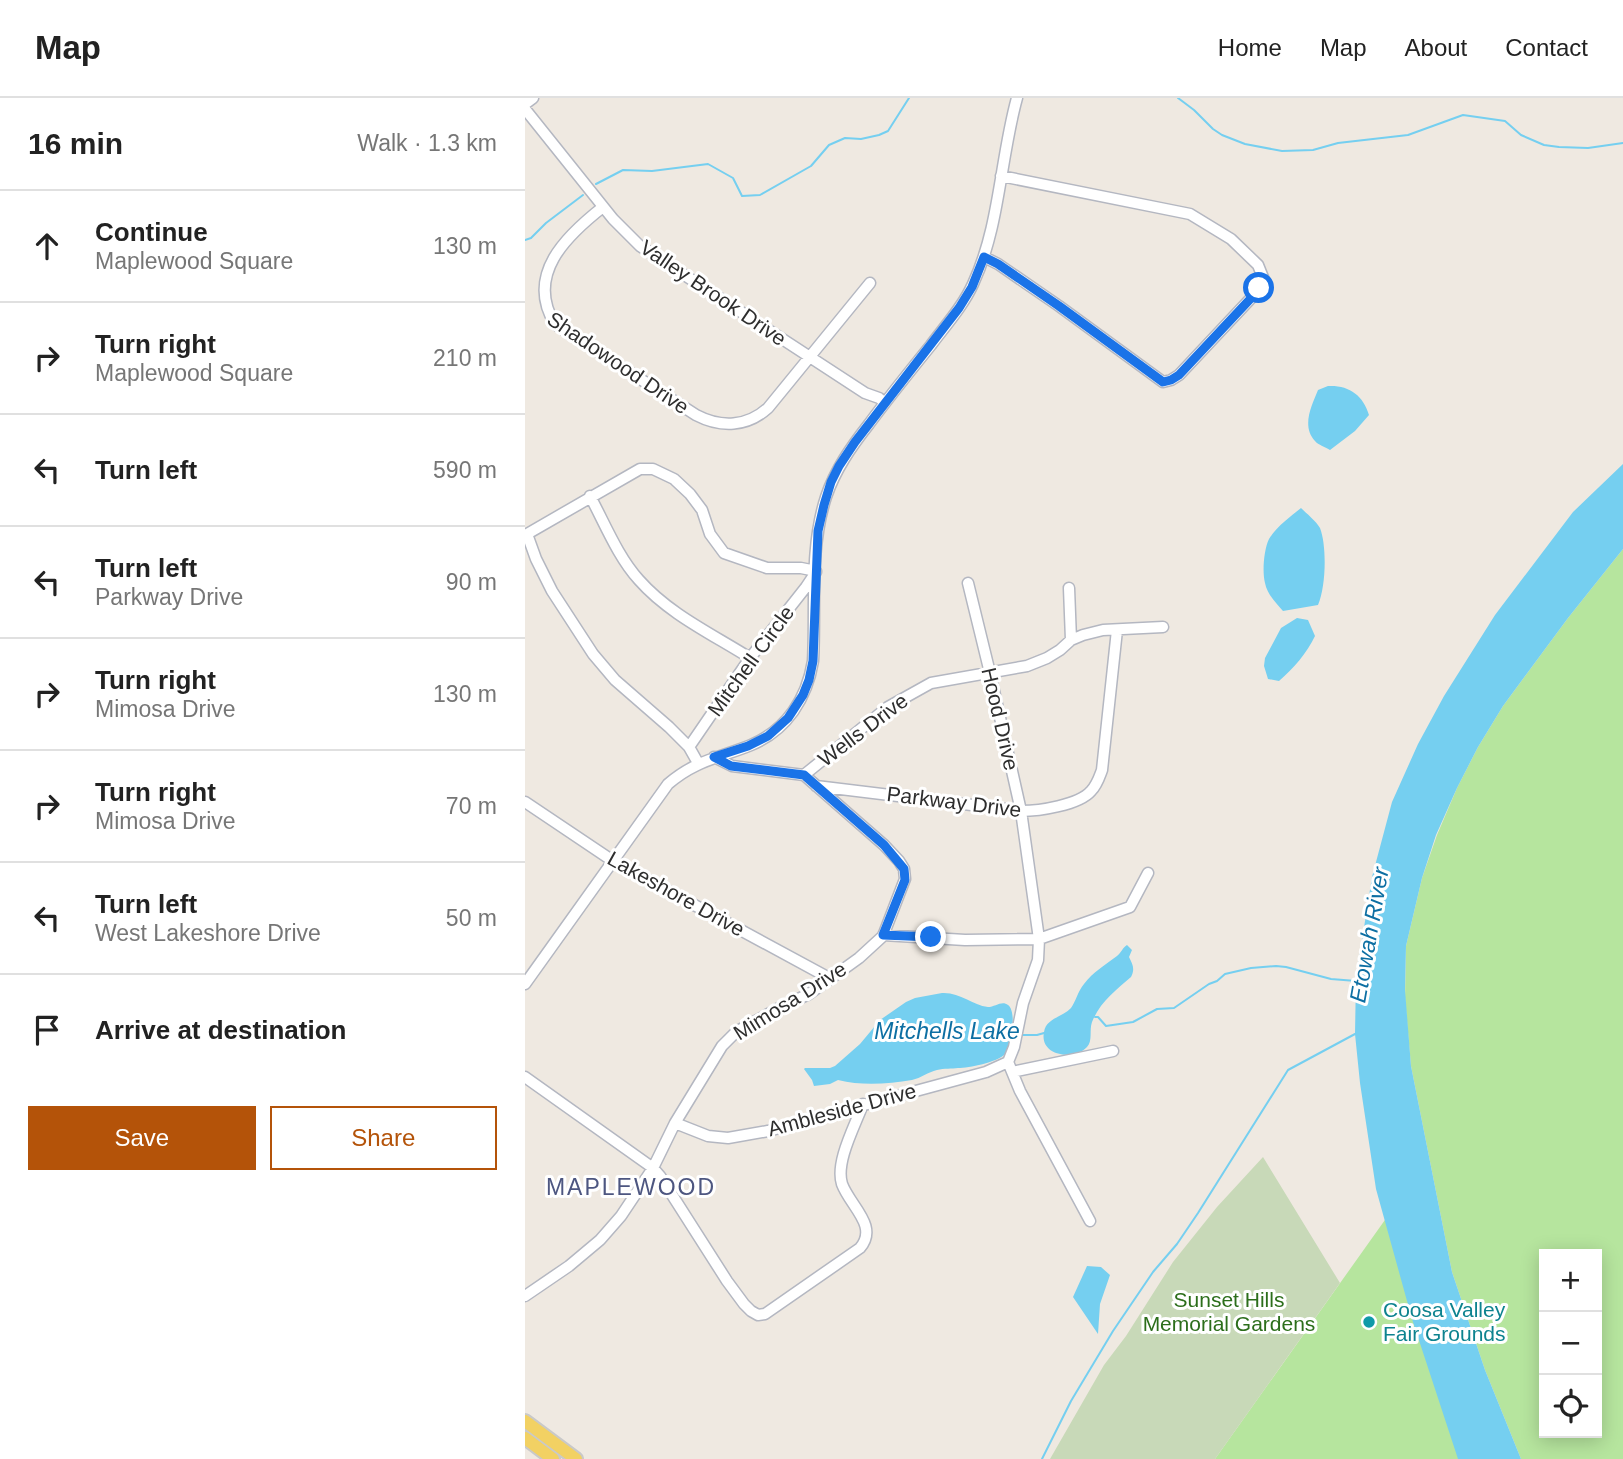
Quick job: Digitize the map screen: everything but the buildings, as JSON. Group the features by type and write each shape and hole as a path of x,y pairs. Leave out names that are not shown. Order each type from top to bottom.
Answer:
{"main road":[{"path":"525,1421 576,1459"},
{"path":"525,1438 553,1459"}],"street":[{"path":"525,106 533,98"},
{"path":"526,982 668,784 698,763 748,746 768,736 788,718 803,695 813,661 818,531 831,482 850,450 959,308 972,287 984,257 1017,98"},
{"name":"Valley Brook Drive","path":"525,106 603,206 640,246 865,393 874,405 883,406"},
{"path":"984,257 1059,306 1163,382 1179,375 1254,295 1264,280 1258,265 1231,239 1189,214 1001,176"},
{"path":"545,253 603,206"},
{"path":"811,357 870,283"},
{"name":"Shadowood Drive","path":"534,299 542,313 555,324 696,415 721,424 746,422 762,414 811,357"},
{"path":"698,763 689,747 615,680 593,654 552,591 535,559 526,534 640,469 653,469 674,479 690,494 702,510 710,534 724,553 767,568 816,571"},
{"path":"590,496 606,530 637,578 675,612 750,658"},
{"name":"Mitchell Circle","path":"689,747 750,658 816,571"},
{"name":"Hood Drive","path":"968,583 1021,811 1039,939"},
{"path":"1069,588 1071,640"},
{"name":"Wells Drive","path":"804,775 888,707 931,683 1027,666 1060,650 1071,640 1103,630 1163,627"},
{"name":"Parkway Drive","path":"815,786 1021,811 1033,811 1090,794 1101,770 1117,630"},
{"path":"714,757 731,766 804,775"},
{"name":"Mimosa Drive","path":"525,1296 569,1266 600,1240 621,1216 653,1168 675,1123 722,1046 736,1031 809,994 859,958 883,935 905,880 904,869 884,845 804,775"},
{"name":"Lakeshore Drive","path":"525,802 613,861 831,979"},
{"path":"883,935 965,940 1039,939 1130,906 1148,873"},
{"path":"1039,939 1038,960 1024,1003 1010,1067 1020,1091 1090,1221"},
{"name":"Ambleside Drive","path":"675,1123 708,1136 728,1138 768,1131 986,1072 1113,1051"},
{"path":"525,1077 653,1168 727,1281 750,1310 758,1314 765,1314 867,1241 867,1226 842,1182 840,1164 863,1104"}],"green space":[{"path":"1623,549 1623,1459 1521,1459 1485,1370 1452,1272 1411,1066 1405,998 1406,946 1422,878 1457,788 1503,706"},
{"name":"Sunset Hills Memorial Gardens","path":"1263,1157 1340,1283 1215,1459 1050,1459 1104,1365 1126,1336 1173,1262 1217,1207"},
{"name":"Coosa Valley Fair Grounds","path":"1397,1203 1478,1459 1215,1459"}],"water":[{"path":"1328,386 1349,389 1363,402 1369,415 1355,431 1330,450 1315,441 1308,422 1318,390"},
{"name":"Etowah River","path":"1623,464 1623,549 1503,706 1478,747 1436,835 1422,878 1406,946 1405,990 1411,1066 1452,1272 1485,1370 1521,1459 1458,1459 1412,1319 1376,1189 1360,1083 1355,1034 1356,978 1372,877 1392,802 1418,744 1444,696 1495,615 1573,512"},
{"path":"1301,508 1320,528 1325,556 1323,588 1318,605 1283,611 1266,587 1265,554 1272,534"},
{"path":"1297,618 1308,620 1315,636 1304,655 1279,681 1268,679 1264,666 1265,658 1281,628"},
{"path":"1127,945 1132,950 1129,957 1133,967 1131,977 1099,1008 1092,1022 1089,1045 1074,1054 1052,1051 1044,1040 1045,1027 1071,1008 1088,980"},
{"name":"Mitchells Lake","path":"942,993 955,994 988,1007 1001,1003 1008,1005 1012,1014 1012,1029 1004,1055 983,1064 940,1069 912,1080 894,1083 838,1080 814,1086 805,1068 835,1066 860,1044 880,1020 906,1002"},
{"path":"1087,1266 1101,1267 1110,1275 1100,1304 1098,1334 1073,1297"}],"waterway":[{"path":"596,184 623,170 652,171 708,164 733,178 742,196 760,195 811,166 829,145 845,138 861,139 888,131 909,98"},
{"path":"1178,98 1222,135 1245,144 1282,151 1313,150 1338,143 1408,135 1463,115 1505,121 1521,135 1544,145 1588,148 1623,143"},
{"path":"525,240 583,195"},
{"name":"Etowah River","path":"1095,1017 1106,1026 1133,1022 1157,1009 1174,1008 1225,974 1251,968 1286,967 1331,979 1357,982"},
{"path":"1021,1035 1044,1033"},
{"path":"1042,1459 1071,1401 1113,1331 1198,1213 1288,1070 1355,1034"}],"place":[{"name":"Coosa Valley Fair Grounds","path":"1369,1322"}],"district":[{"name":"MAPLEWOOD","path":"631,1187"}],"route":[{"path":"931,937 883,935 905,880 904,869 884,845 804,775 731,766 714,757 768,736 793,712 807,688 813,661 818,531 835,475 855,442 959,308 972,287 984,257 1059,306 1163,382 1179,375 1259,288"}]}
